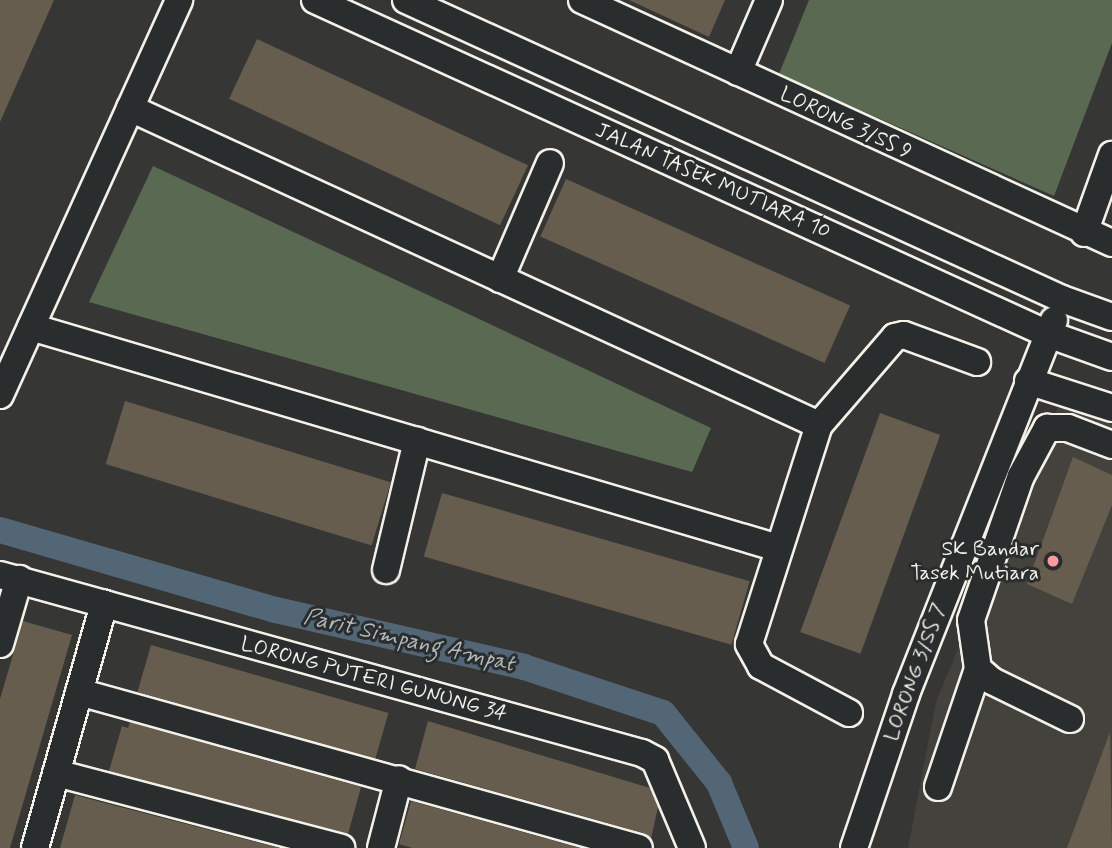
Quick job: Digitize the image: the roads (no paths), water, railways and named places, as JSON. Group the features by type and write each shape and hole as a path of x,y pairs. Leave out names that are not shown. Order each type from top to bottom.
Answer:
{"street":[{"name":"JALAN TASEK MUTIARA 10","path":"315,0 1048,334 1112,357"},
{"name":"JALAN TASEK MUTIARA 10","path":"406,0 1062,299 1112,317"},
{"name":"LORONG 3/SS 9","path":"582,0 1084,233 1112,243"},
{"path":"738,72 769,0"},
{"path":"0,396 179,1"},
{"path":"130,108 819,425"},
{"path":"1084,233 1112,155"},
{"path":"500,279 550,163"},
{"name":"LORONG 3/SS 7","path":"854,848 906,694 1062,299"},
{"path":"31,327 778,548"},
{"path":"849,713 761,667 750,651 778,548 819,425 895,337 904,335 977,362"},
{"path":"1028,381 1112,408"},
{"path":"938,788 978,669 971,620 1037,441 1047,428 1068,428 1112,445"},
{"path":"386,570 417,441"},
{"path":"0,644 9,577"},
{"name":"LORONG PUTERI GUNUNG 34","path":"9,577 642,753 655,760 692,848"},
{"path":"35,848 104,604"},
{"path":"978,669 992,681 1070,719"},
{"path":"79,692 639,848"},
{"path":"56,773 341,848"},
{"path":"381,848 399,779"}],"waterway":[{"name":"Parit Simpang Ampat","path":"0,530 276,610 524,667 663,713 719,783 746,848"}],"place":[{"name":"SK Bandar Tasek Mutiara","path":"1053,561"}]}
